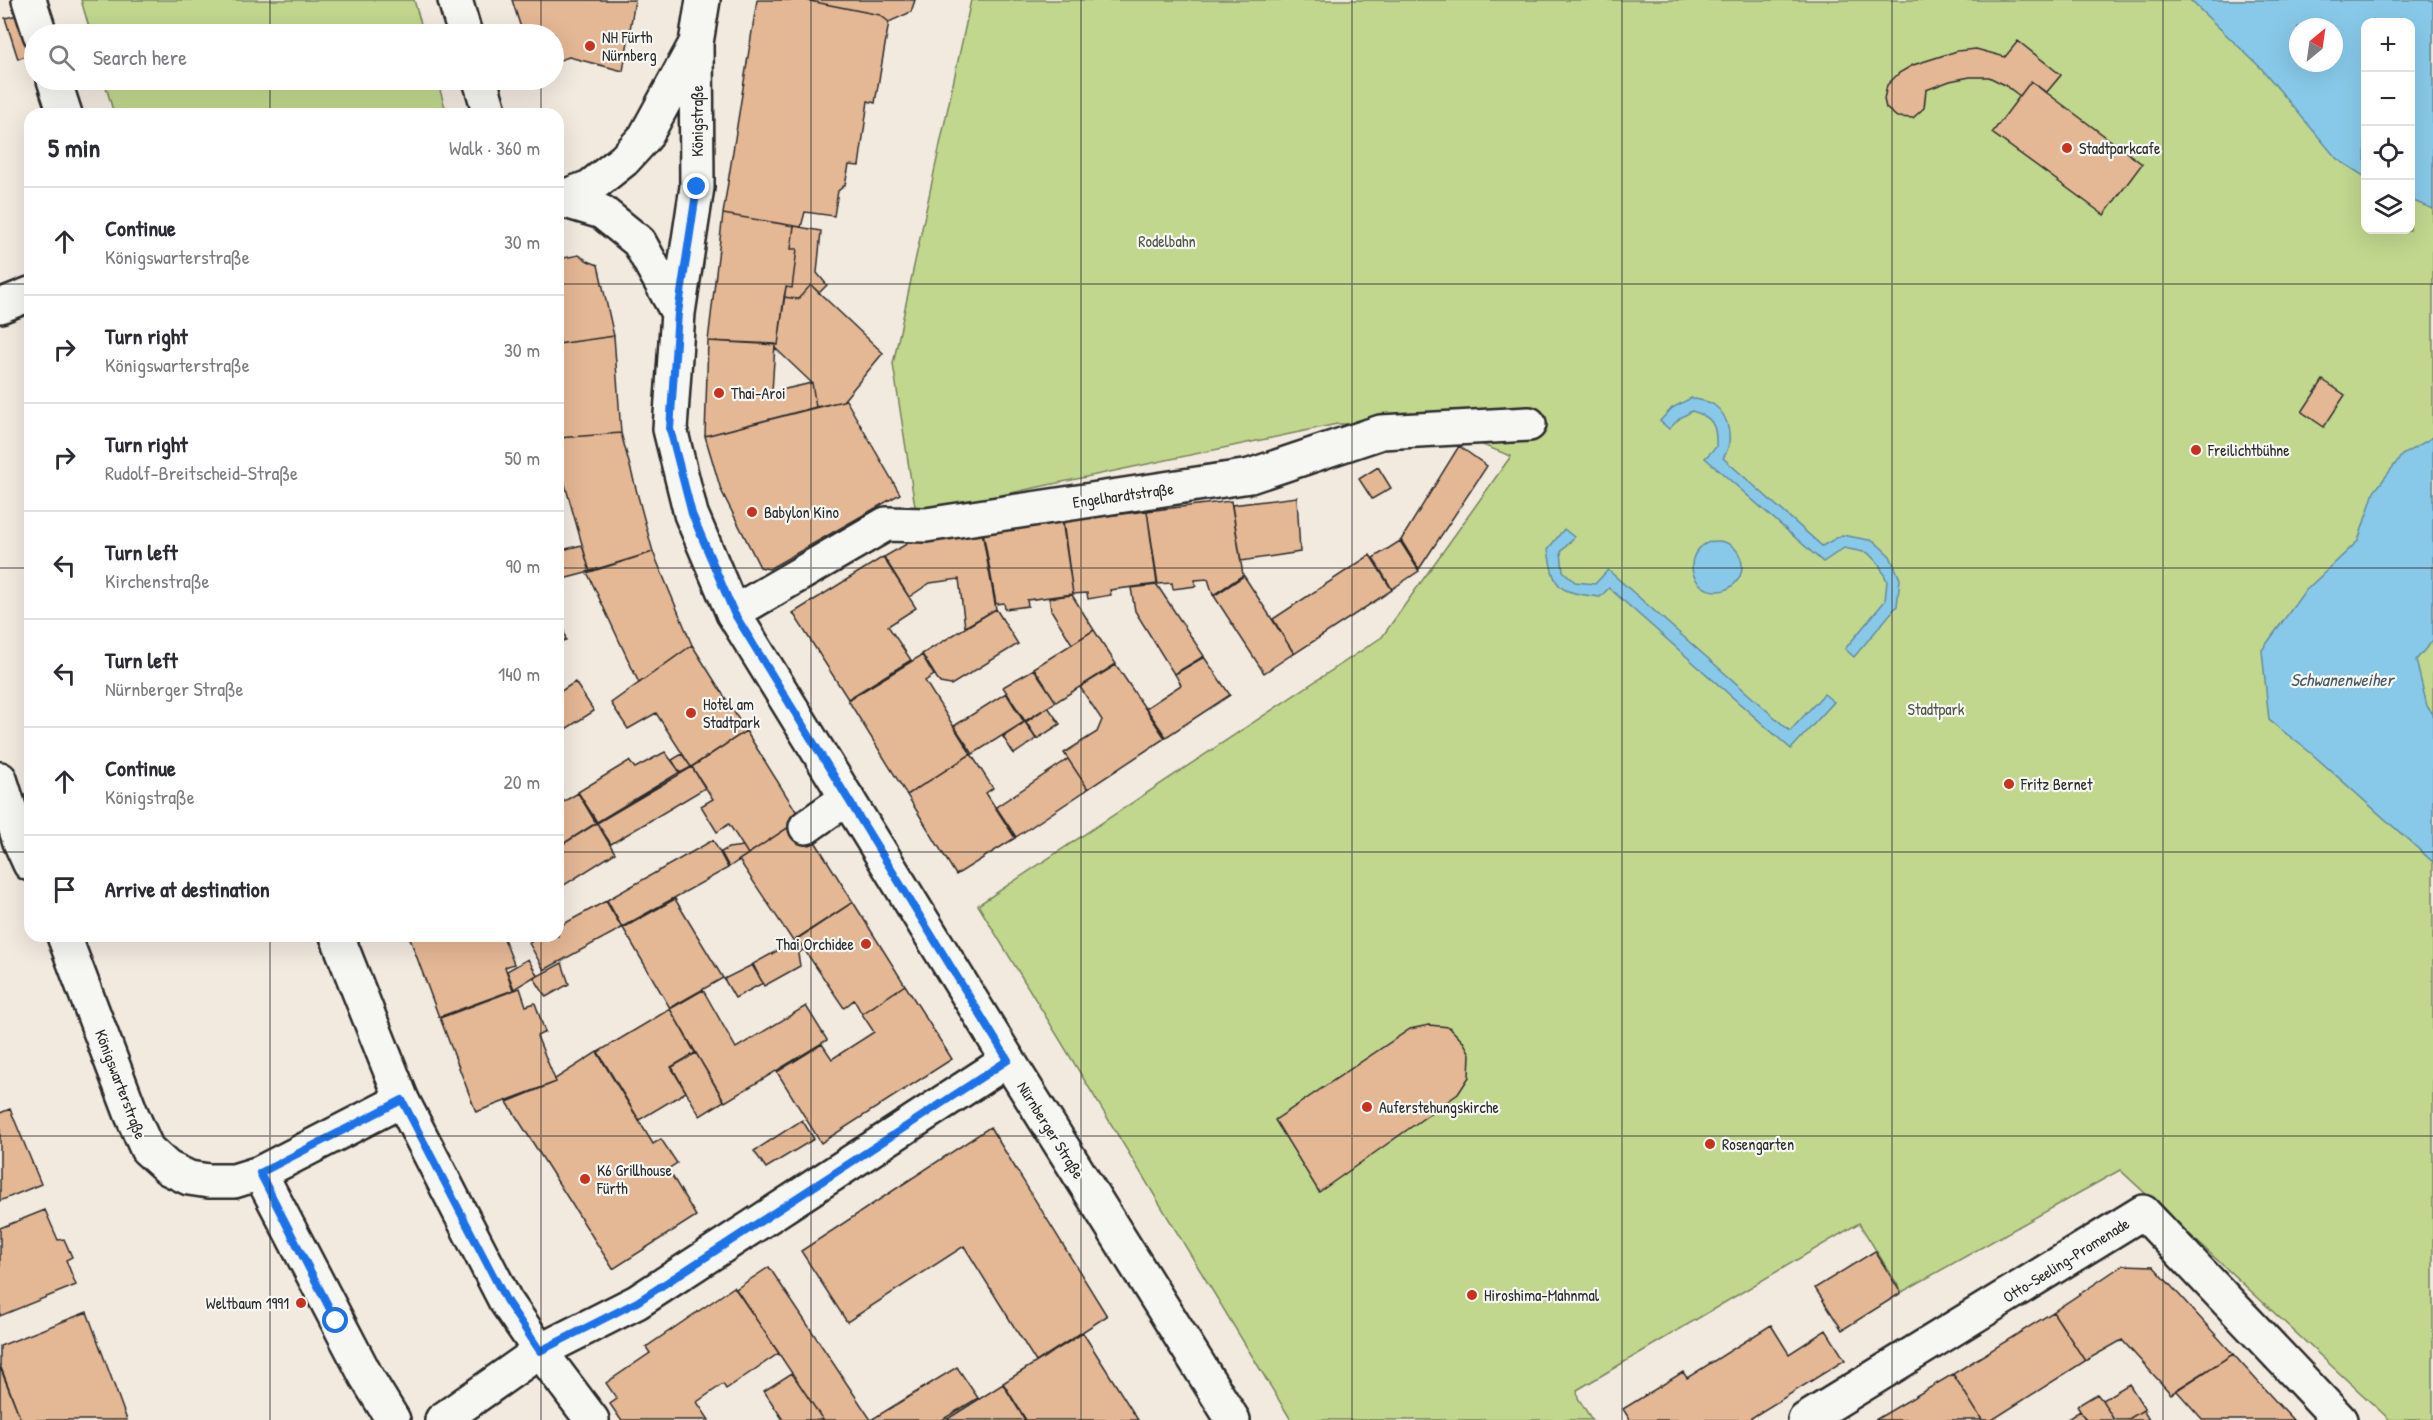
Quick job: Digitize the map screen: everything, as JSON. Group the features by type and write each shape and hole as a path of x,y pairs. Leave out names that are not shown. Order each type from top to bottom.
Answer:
{"street":[{"path":"29,0 37,24"},
{"path":"455,0 462,24"},
{"name":"Königstraße","path":"678,313 697,187 696,43 702,0"},
{"path":"564,197 590,187 624,160 638,145 670,94 696,43"},
{"path":"57,90 63,108"},
{"path":"483,90 488,108"},
{"path":"564,201 602,212 639,242 678,313"},
{"path":"0,306 24,296"},
{"name":"Nürnberger Straße","path":"678,313 670,429 692,514 734,613 1008,1060 1233,1420"},
{"name":"Engelhardtstraße","path":"734,613 886,524 926,525 1250,476 1381,432 1529,424"},
{"path":"0,779 24,851"},
{"path":"806,827 847,798"},
{"name":"Königswarterstraße","path":"66,942 130,1113 147,1149 168,1168 189,1178 234,1181 260,1173 402,1100"},
{"path":"339,942 402,1100 506,1300 540,1351 592,1420"},
{"path":"442,1420 540,1351 637,1302 1008,1060"},
{"path":"260,1173 366,1376 393,1420"},
{"name":"Otto-Seeling-Promenade","path":"1805,1420 2143,1212 2340,1420"}],"green space":[{"path":"81,0 414,0 421,24 88,24"},
{"name":"Stadtpark","path":"971,0 2433,0 2433,1420 2390,1420 2120,1170 1902,1292 1859,1223 1577,1390 1578,1398 1592,1420 1291,1420 978,905 1382,637 1511,456 1429,424 1337,424 916,513 893,364"},
{"path":"107,90 440,90 445,108 112,108"}],"water":[{"path":"2190,0 2433,0 2433,209 2415,202 2415,18 2361,18 2361,174 2337,159 2261,68"},
{"path":"1691,398 1712,404 1724,416 1729,438 1723,458 1822,546 1842,535 1874,541 1890,556 1900,579 1897,606 1854,657 1845,649 1885,601 1887,581 1879,564 1868,553 1844,548 1823,562 1705,458 1716,447 1716,433 1709,419 1692,411 1680,418 1669,429 1660,421 1672,408"},
{"name":"Schwanenweiher","path":"2433,437 2433,640 2416,660 2427,706 2433,714 2433,862 2311,753 2269,720 2262,650 2304,592 2358,541 2374,492 2402,455"},
{"path":"1564,529 1574,537 1561,552 1563,571 1575,582 1595,584 1608,570 1790,731 1824,694 1834,702 1791,749 1609,588 1600,597 1567,591 1561,587 1553,574 1548,549"},
{"path":"1712,541 1722,541 1735,548 1742,561 1742,571 1735,584 1722,591 1712,591 1703,587 1696,580 1692,571 1692,561 1696,552 1703,545"}],"building":[{"name":"NH Fürth Nürnberg","path":"512,0 635,0 623,71 569,57 564,59 564,24 520,24"},
{"path":"757,0 805,0 880,15 889,22 875,103 868,101 859,166 849,165 845,185 838,191 834,216 805,212 801,227 723,214"},
{"path":"805,0 915,0 911,12 889,22 880,15"},
{"path":"22,14 25,24 24,57 18,59 5,18"},
{"path":"2018,41 2061,75 2046,93 2031,81 2020,96 1989,77 1970,77 1950,81 1926,90 1924,108 1913,118 1897,117 1886,108 1884,99 1887,85 1899,73 1913,65 1957,51 1976,49 2005,57"},
{"name":"Stadtparkcafe","path":"2031,81 2142,164 2104,215 1992,133"},
{"path":"723,214 794,226 791,249 797,249 792,288 786,287 778,345 708,341"},
{"path":"794,226 821,231 817,273 827,285 819,293 811,285 798,299 784,297 786,287 792,288 797,249 791,249"},
{"path":"579,255 598,265 614,336 564,343 564,258"},
{"path":"811,285 883,353 843,401 816,407 812,383 775,348 775,344 778,345 784,297 798,299"},
{"path":"614,336 621,433 564,438 564,343"},
{"path":"708,341 775,344 772,392 812,383 816,407 705,436"},
{"path":"2323,380 2345,395 2324,427 2302,412"},
{"path":"846,400 900,494 769,569 760,567 721,490 705,436"},
{"path":"621,433 653,552 590,572 564,481 564,438"},
{"path":"1459,446 1487,466 1419,569 1401,540"},
{"path":"1378,467 1391,488 1372,499 1359,479"},
{"path":"1297,497 1300,552 1241,561 1232,505"},
{"path":"1231,501 1243,575 1213,595 1208,579 1195,580 1196,586 1173,589 1172,583 1158,584 1147,511"},
{"path":"1147,511 1157,584 1110,590 1111,595 1088,599 1087,593 1073,594 1063,521"},
{"path":"1062,520 1073,594 1027,600 1028,606 1005,609 1004,603 996,604 983,532"},
{"path":"982,532 996,609 965,627 959,579 930,583 909,597 884,557 910,542"},
{"path":"1400,541 1419,571 1392,589 1373,558"},
{"path":"582,545 590,572 564,579 564,550"},
{"path":"653,552 692,645 639,683 587,572"},
{"path":"1370,555 1392,590 1294,654 1273,619"},
{"path":"883,557 916,608 888,626 911,660 848,699 793,613"},
{"path":"1244,576 1294,653 1264,673 1214,596"},
{"path":"1157,585 1204,656 1174,674 1135,611 1131,588"},
{"path":"1072,595 1094,630 1072,644 1051,610 1049,598"},
{"path":"996,609 1018,644 951,685 940,683 922,654"},
{"path":"1094,630 1116,664 1056,702 1034,668"},
{"path":"692,645 746,731 691,767 656,713 628,729 611,703"},
{"path":"922,655 934,675 925,681 971,754 907,795 848,700"},
{"path":"1204,657 1230,695 1166,737 1146,708 1181,685 1175,674"},
{"path":"1116,665 1165,738 1088,789 1064,753 1097,732 1102,720 1080,687"},
{"path":"1034,669 1056,702 1025,721 1003,687"},
{"path":"575,682 594,711 564,730 564,689"},
{"path":"1006,693 1024,722 973,754 954,726"},
{"path":"1048,707 1060,724 1037,739 1026,722"},
{"path":"1025,722 1036,739 1014,754 1003,737"},
{"path":"746,731 801,819 748,854 729,824 717,832 701,806 713,799 692,767"},
{"path":"665,752 680,772 597,822 578,792 629,761 635,768"},
{"path":"682,754 691,767 680,773 672,760"},
{"path":"971,754 993,788 986,793 1015,838 956,875 907,795"},
{"path":"1068,759 1088,789 1016,837 996,807"},
{"path":"692,767 705,788 611,844 597,823"},
{"path":"578,793 596,823 564,843 564,801"},
{"path":"801,819 853,902 793,941 739,860"},
{"path":"597,823 615,853 564,885 564,843"},
{"path":"713,840 728,868 622,927 607,900"},
{"path":"743,846 748,854 729,867 721,852 728,848"},
{"path":"675,899 723,978 670,1008 623,928"},
{"path":"606,901 622,928 544,970 529,943 564,942 564,924"},
{"path":"853,902 905,985 862,1014 854,1000 844,1008 797,939"},
{"path":"797,940 804,949 798,954 800,966 764,986 753,964"},
{"path":"411,942 505,942 514,964 505,967 513,990 439,1017"},
{"path":"528,959 537,975 514,989 507,971"},
{"path":"562,963 569,984 546,997 534,978"},
{"path":"752,965 763,983 735,998 724,979"},
{"path":"905,985 952,1059 821,1143 777,1072 822,1044 832,1059 874,1032 862,1014"},
{"path":"520,988 526,1006 535,1003 545,1032 537,1036 556,1082 476,1112 440,1018"},
{"path":"703,990 736,1048 806,1006 827,1040 725,1102 670,1009"},
{"path":"670,1009 695,1053 671,1067 686,1092 639,1120 598,1052"},
{"name":"Auferstehungskirche","path":"1429,1025 1449,1027 1464,1043 1470,1054 1469,1077 1458,1094 1319,1192 1275,1120 1410,1029"},
{"path":"597,1052 653,1144 661,1139 677,1163 668,1169 696,1216 613,1269 507,1102 556,1082 555,1079"},
{"path":"696,1053 724,1101 700,1116 672,1067"},
{"path":"10,1109 41,1184 0,1201 0,1113"},
{"path":"802,1120 814,1139 766,1168 754,1151"},
{"path":"990,1127 1107,1316 1036,1362 964,1246 847,1322 801,1251"},
{"path":"45,1210 58,1240 64,1239 72,1257 66,1260 76,1285 0,1316 0,1228"},
{"path":"1875,1251 1901,1293 1842,1330 1815,1288"},
{"path":"2123,1265 2153,1266 2233,1354 2171,1394 2122,1340 2085,1361 2053,1312"},
{"path":"769,1267 871,1420 823,1420 736,1289"},
{"path":"734,1287 779,1353 726,1389 723,1384 697,1402 709,1420 621,1420 610,1404 617,1399 606,1383 650,1353 646,1347"},
{"path":"87,1312 127,1420 21,1420 0,1365 0,1346"},
{"path":"2053,1312 2085,1361 1992,1420 1982,1420 1953,1374"},
{"path":"1771,1325 1789,1354 1826,1330 1845,1360 1748,1420 1630,1420 1623,1409 1683,1372 1687,1378"},
{"path":"1083,1333 1138,1420 1026,1420 1003,1383"},
{"path":"2233,1354 2293,1420 2203,1420 2176,1390"},
{"path":"0,1367 21,1420 0,1420"},
{"path":"957,1367 978,1398 942,1420 871,1420"},
{"path":"792,1373 823,1420 783,1420 764,1391"},
{"path":"1953,1374 1982,1420 1875,1420"},
{"path":"1003,1384 1025,1420 946,1420"},
{"path":"2129,1384 2145,1409 2127,1420 2114,1420 2102,1400"},
{"path":"2097,1394 2114,1420 2086,1420 2080,1411 2077,1406"},
{"path":"2143,1410 2149,1420 2127,1420"},
{"path":"2080,1411 2086,1420 2066,1420"}],"place":[{"name":"NH Fürth Nürnberg","path":"590,46"},
{"name":"Stadtparkcafe","path":"2067,148"},
{"name":"Thai-Aroi","path":"719,393"},
{"name":"Freilichtbühne","path":"2196,450"},
{"name":"Babylon Kino","path":"752,512"},
{"name":"Hotel am Stadtpark","path":"691,713"},
{"name":"Fritz Bernet","path":"2009,784"},
{"name":"Thai Orchidee","path":"866,944"},
{"name":"Auferstehungskirche","path":"1367,1107"},
{"name":"Rosengarten","path":"1710,1144"},
{"name":"K6 Grillhouse Fürth","path":"585,1179"},
{"name":"Hiroshima-Mahnmal","path":"1472,1295"},
{"name":"Weltbaum 1991","path":"301,1303"}],"route":[{"path":"336,1321 260,1173 402,1100 506,1300 540,1351 637,1302 1008,1060 734,613 692,514 670,429 678,313 697,187"}],"park label":[{"name":"Rodelbahn","path":"1167,241"}]}
